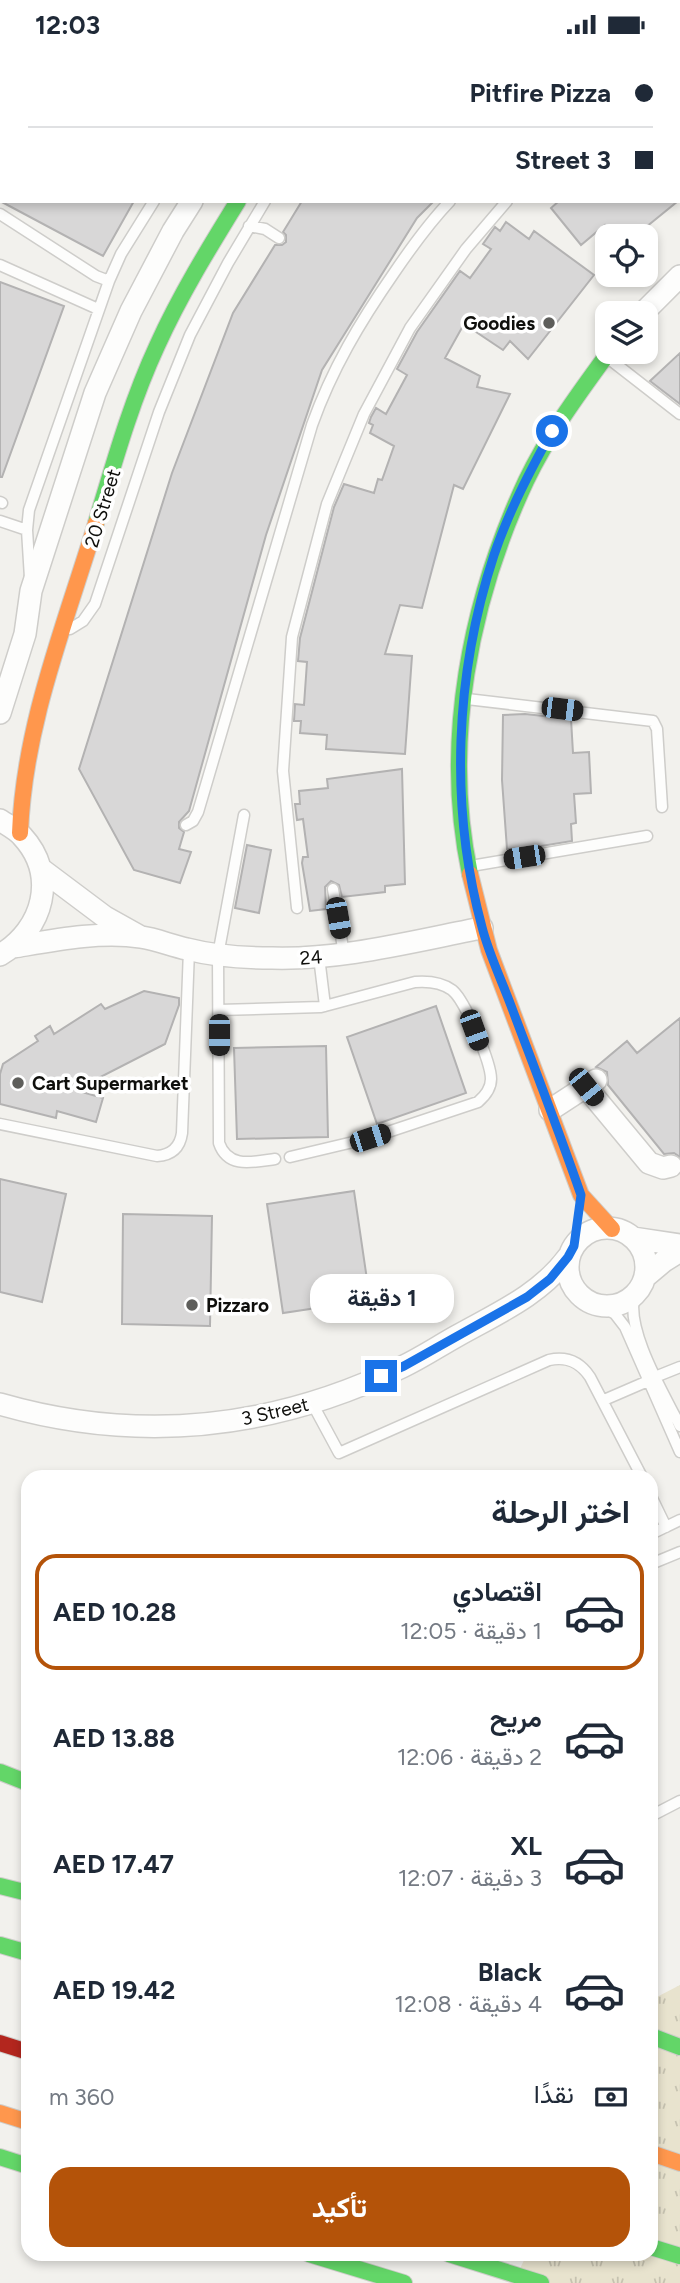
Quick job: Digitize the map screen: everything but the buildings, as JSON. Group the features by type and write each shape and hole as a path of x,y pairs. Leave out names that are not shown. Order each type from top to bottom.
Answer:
{"main road":[{"name":"20 Street","path":"20,833 23,773 36,716 136,397 169,323 207,250 237,203"},
{"path":"601,364 552,431 530,470 494,555 474,632 464,699 461,782 469,866 482,928 581,1195 612,1229"},
{"path":"0,1772 21,1780"},
{"path":"9,1793 21,1797"},
{"path":"0,1886 21,1891"},
{"path":"0,1945 21,1952"},
{"path":"658,2039 680,2047"},
{"path":"0,2043 21,2050"},
{"path":"0,2113 21,2120"},
{"path":"658,2156 680,2163"},
{"path":"0,2157 21,2164"},
{"path":"658,2249 680,2256"},
{"path":"319,2261 378,2283"},
{"path":"332,2261 404,2283"},
{"path":"471,2261 541,2283"}],"street":[{"name":"20 Street","path":"0,712 25,634 31,591 95,393 131,311 191,203"},
{"path":"655,301 680,276"},
{"path":"0,820 20,833 33,849 41,869 43,898 33,925 7,951"},
{"name":"24","path":"41,869 94,910 141,937"},
{"name":"24","path":"7,951 56,940 98,936 141,937 218,955 319,957 482,928"},
{"path":"550,1110 591,1083 649,1163 663,1168 671,1166"},
{"path":"581,1195 571,1251 570,1281 576,1292 592,1304 620,1304 664,1261 680,1251"},
{"path":"571,1251 590,1232 612,1229 633,1238 680,1245"},
{"path":"633,1238 644,1256 640,1286"},
{"name":"3 Street","path":"0,1404 76,1421 139,1427 202,1425 265,1417 359,1386 404,1366 527,1297 550,1279 571,1251"},
{"name":"3 Street","path":"527,1297 551,1291 576,1292"}],"lane":[{"path":"31,591 27,530 35,490 109,281 121,254 153,203"},
{"path":"62,634 83,621 95,604 159,412 190,335 264,203"},
{"path":"186,825 193,821 198,812 322,396 351,337 369,309 425,230 448,203"},
{"path":"297,908 283,771 292,637 327,504 363,414 404,339 437,287 506,203"},
{"path":"0,214 96,276 109,281"},
{"path":"249,226 265,229 279,238"},
{"path":"0,265 98,309"},
{"path":"620,364 680,414"},
{"path":"0,521 27,530"},
{"path":"464,699 653,721 657,729 662,807"},
{"path":"244,815 218,955 218,1135 221,1150 240,1163 275,1159"},
{"path":"469,866 647,836"},
{"path":"333,889 344,954"},
{"path":"0,1123 157,1156 174,1151 182,1133 189,950"},
{"path":"319,957 325,1006"},
{"path":"219,1010 325,1006 428,981 452,990 467,1011 489,1070 489,1088 478,1102 370,1138 290,1157"},
{"path":"640,1286 632,1308 633,1323 680,1452"},
{"path":"602,1306 615,1314 625,1327 680,1426"},
{"path":"312,1403 339,1453 549,1360 565,1359 580,1365 590,1377 639,1470"},
{"path":"604,1400 680,1367"},
{"path":"658,1510 666,1527"},
{"path":"658,1531 680,1520"},
{"path":"658,1562 680,1553"},
{"path":"658,1812 680,1801"}],"green space":[{"path":"680,1985 680,2283 513,2283 524,2261 658,2261 658,1996"}],"traffic: fast":[{"path":"96,523 131,411 157,346 185,290 237,203"},
{"path":"470,874 462,824 459,774 466,673 476,624 506,527 526,481 554,431 600,364"},
{"path":"0,1772 21,1780"},
{"path":"0,1886 21,1891"},
{"path":"0,1945 21,1951"},
{"path":"658,2039 680,2047"},
{"path":"0,2157 21,2164"},
{"path":"658,2249 680,2256"},
{"path":"332,2261 404,2283"},
{"path":"471,2261 541,2283"}],"traffic: slow":[{"path":"20,833 29,753 38,714 59,637 96,523"},
{"path":"470,874 489,950 581,1195 612,1229"},
{"path":"0,2113 21,2120"},
{"path":"658,2155 680,2163"}],"traffic: jam":[{"path":"0,2043 21,2050"}],"place":[{"name":"Goodies","path":"549,323"},
{"name":"Cart Supermarket","path":"18,1083"},
{"name":"Pizzaro","path":"192,1305"}],"route":[{"path":"381,1376 404,1366 527,1297 550,1279 574,1246 581,1195 482,928 469,866 461,782 464,699 482,599 494,555 511,512 552,431"}]}
